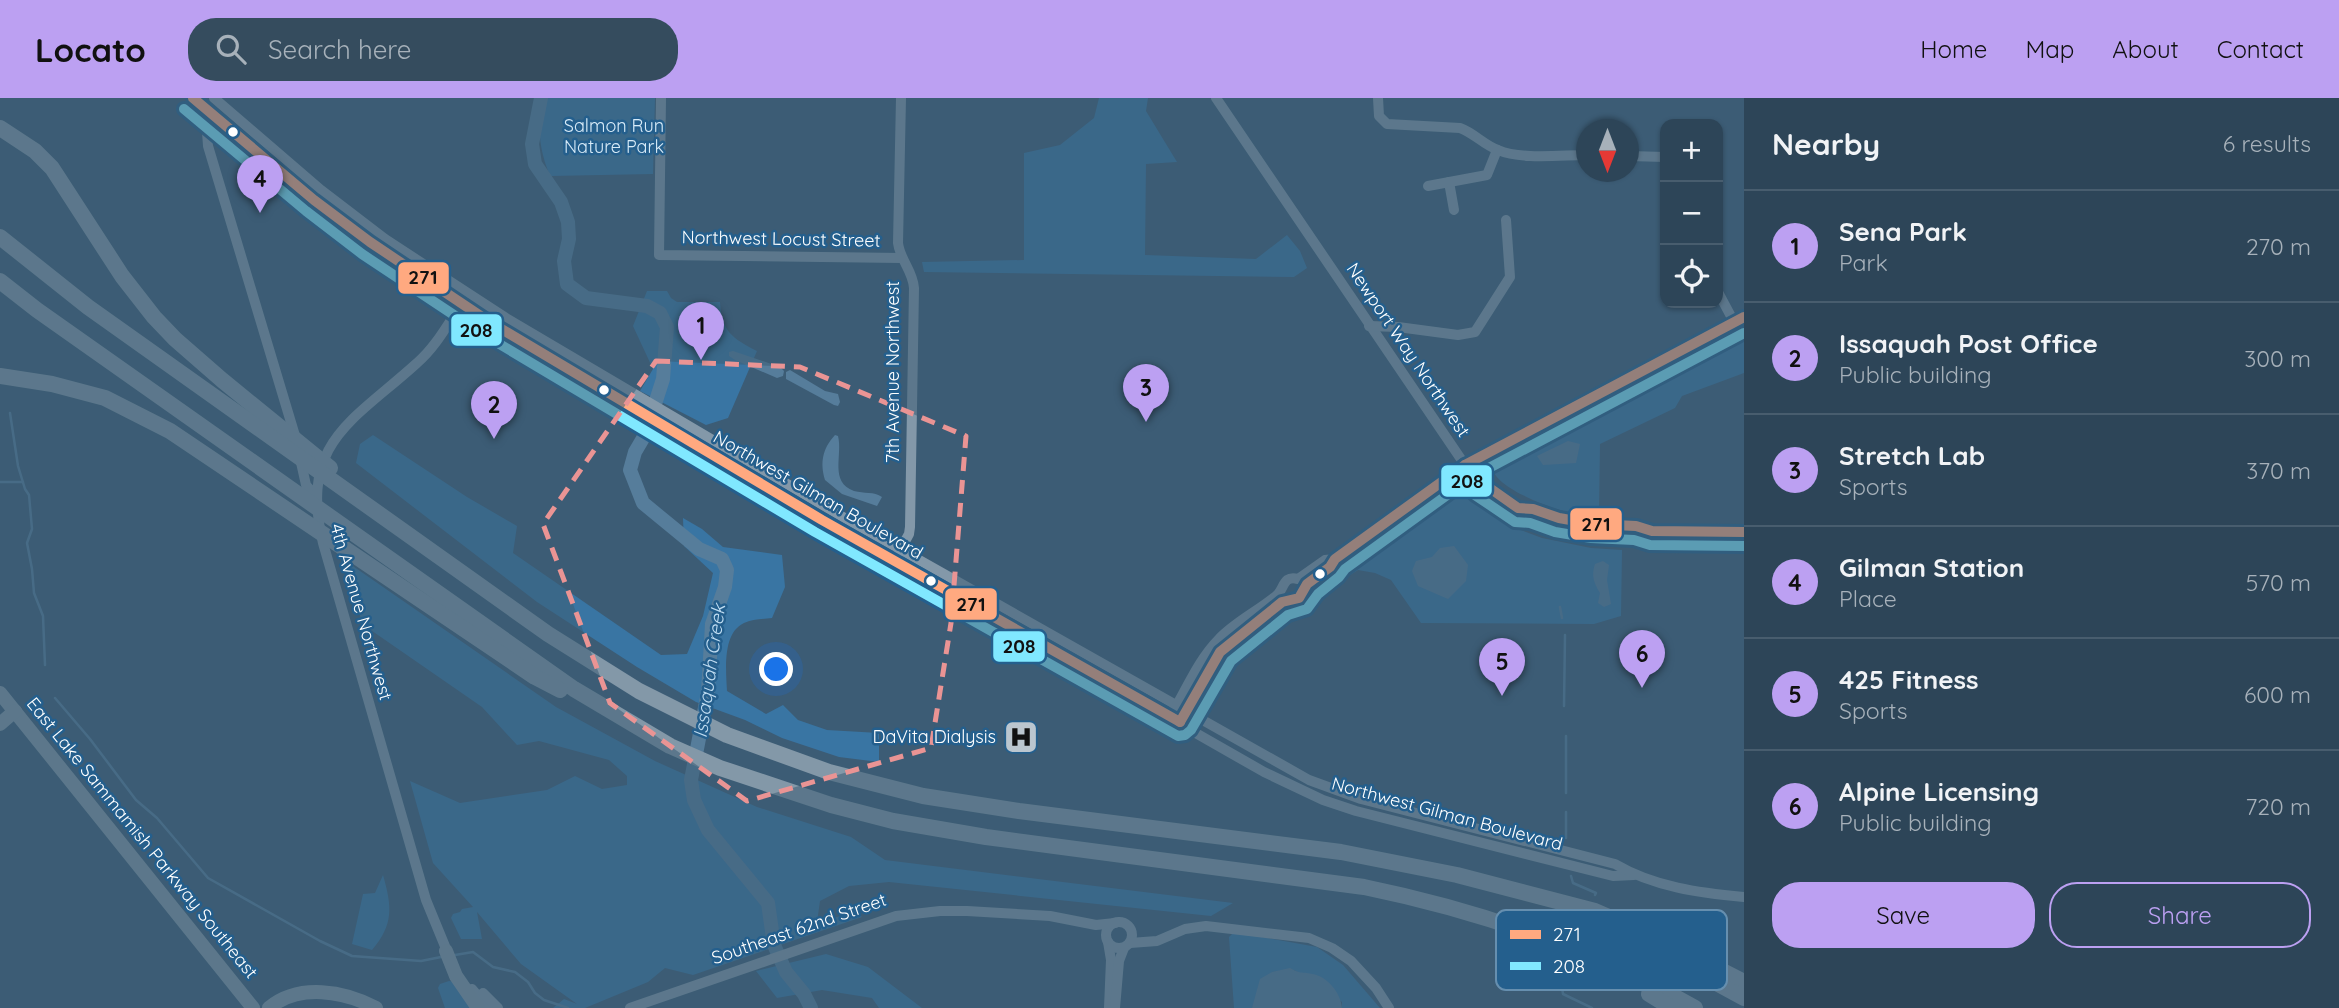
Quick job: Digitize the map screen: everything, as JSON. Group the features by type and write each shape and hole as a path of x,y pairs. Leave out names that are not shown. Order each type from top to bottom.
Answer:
{"highway":[{"path":"4,128 44,159 60,178 122,276 154,317 222,380 400,529 587,660 682,714 727,735 829,772 923,796 1019,811 1342,852 1457,875 1591,910"},
{"path":"0,237 88,307 350,489"},
{"path":"0,281 37,310 535,663 637,728"},
{"path":"0,376 93,394 170,431 535,677 670,746 720,768 831,805 892,821 986,837 1351,885 1404,895 1496,921"},
{"path":"0,383 135,413"},
{"path":"1457,875 1556,910"},
{"path":"1727,973 1744,982"},
{"path":"1727,989 1744,998"},
{"path":"1642,990 1672,1008"},
{"path":"1661,990 1695,1008"}],"main road":[{"name":"East Lake Sammamish Parkway Southeast","path":"0,693 253,1008"},
{"path":"0,724 15,711"},
{"path":"444,947 478,1008"},
{"path":"268,1008 289,996 313,992 347,996 376,1008"}],"street":[{"name":"Northwest Gilman Boulevard","path":"192,98 360,235 895,561 1264,772 1304,792 1341,806 1613,876 1634,875"},
{"name":"Northwest Gilman Boulevard","path":"214,98 338,203 464,299"},
{"name":"Northwest Locust Street","path":"661,98 659,255 902,258"},
{"name":"7th Avenue Northwest","path":"895,561 910,531 914,288 912,275 902,258 898,243 901,98"},
{"name":"Newport Way Northwest","path":"1216,98 1465,465 1739,320"},
{"path":"1378,98 1378,116 1387,124 1460,128 1497,150 1515,154 1576,155"},
{"path":"213,117 207,132 208,146 291,421 306,485 316,496"},
{"path":"1428,186 1487,174 1497,150"},
{"path":"1639,156 1660,156"},
{"path":"1450,182 1454,210"},
{"path":"1369,326 1458,335 1475,332 1510,277 1506,220"},
{"name":"4th Avenue Northwest","path":"444,947 412,856 323,543 316,496 321,470 335,439 372,401 424,356 464,299"},
{"path":"1723,299 1739,320"},
{"name":"Northwest Gilman Boulevard","path":"674,424 901,549 1290,770 1330,789 1615,864 1634,875 1693,891 1744,897"},
{"path":"1301,584 1330,567 1335,559 1465,465 1496,494 1518,508 1528,520 1579,535 1636,537 1652,531 1744,532"},
{"path":"1182,708 1214,645 1227,632 1277,595 1283,582 1288,579 1301,584"},
{"path":"1175,719 1224,648 1282,602 1299,598 1301,584"},
{"path":"1281,589 1288,600"},
{"name":"Southeast 62nd Street","path":"630,1008 896,916 940,911 1050,916 1096,925 1115,923"},
{"name":"Southeast 62nd Street","path":"1027,916 1094,932 1107,940"},
{"path":"1110,1008 1111,960 1107,940 1109,927 1122,922 1145,935 1211,926 1309,938 1339,952 1366,975 1389,1008"},
{"path":"1115,1008 1119,961 1133,936 1131,929"},
{"path":"1107,940 1113,947 1127,946 1168,938 1173,933"},
{"path":"454,967 488,1008"},
{"path":"464,978 498,1008"}],"highlighted area":[{"path":"656,361 800,367 966,436 951,623 931,748 747,801 610,703 543,524"}],"green space":[{"name":"Salmon Run Nature Park","path":"545,98 655,98 653,174 550,176 540,137 540,118"},
{"path":"1099,98 1148,98 1146,111 1177,162 1146,164 1145,255 1256,259 1287,235 1300,251 1307,268 1294,277 924,272 922,262 1024,260 1024,153 1060,145 1094,118"},
{"path":"647,291 667,291 677,302 720,302 723,320 730,333 757,351 728,418 706,425 640,391 653,369 633,326"},
{"path":"1744,329 1744,373 1682,396 1675,408 1600,444 1599,515 1575,514 1533,500 1504,484 1495,475 1492,465 1498,456"},
{"path":"373,435 467,497 517,526 513,553 661,655 687,654 703,616 713,573 684,546 683,518 702,529 723,547 782,555 785,587 772,618 744,623 732,635 727,653 727,691 766,714 783,705 798,720 827,730 879,733 879,762 839,757 782,738 745,720 696,702 637,667 537,602 356,463 360,444"},
{"path":"1451,487 1460,488 1483,508 1513,527 1542,538 1591,548 1622,550 1621,616 1594,624 1421,623 1391,580 1375,573 1358,570 1325,591 1323,579"},
{"path":"347,562 556,707 655,761 757,807 851,837 885,860 1233,903 1211,916 889,882 849,886 820,901 817,922 856,912 862,917 693,975 665,968 648,982 585,1008 553,1008 564,999 577,1004 521,964 477,912 482,939 461,939 451,918 462,909 473,907 433,863 410,781 460,803 547,790 575,776 602,789 627,785 627,776 609,760 539,741 517,745 482,707 362,624"},
{"path":"383,875 389,906 388,923 372,950 352,944 363,894 375,893"},
{"path":"1234,932 1317,947 1343,965 1380,1008 1342,1008 1342,1002 1306,973 1302,975 1294,970 1272,972 1252,1008 1234,1008 1229,937"},
{"path":"826,954 868,967 922,1008 879,1008 872,998 822,990 777,998 756,971"},
{"path":"456,982 474,1008 445,1008 438,988 440,984"}],"shaded area":[{"path":"729,352 780,367 784,371 783,376 777,378 735,360 729,356"},
{"path":"790,370 825,391 838,394 838,406 786,379 786,372"},
{"path":"835,435 838,436 838,467 842,481 854,491 882,497 877,506 842,494 825,480 823,456"},
{"path":"1568,441 1580,444 1576,463 1543,465 1537,456"},
{"path":"1454,546 1468,565 1466,581 1448,599 1418,586 1412,571 1416,561 1432,557 1440,548"},
{"path":"1603,561 1609,565 1607,580 1611,604 1604,607 1598,603 1600,593 1593,576 1595,564"},
{"path":"1290,968 1323,978 1339,997 1342,1008 1252,1008 1260,979 1272,972"}],"waterway":[{"name":"Issaquah Creek","path":"541,98 532,144 535,164 561,202 568,222 569,239 564,261 567,284 586,298 647,306 660,313 667,327 663,379 645,435 635,452 630,470 643,503 699,549 722,559 727,570 725,587 712,624 708,692 691,780 694,800 708,830 768,903 774,945 786,972 804,994 811,1008"},
{"path":"10,413 18,466 29,495 32,529 27,543 34,593 43,616 45,665"},
{"path":"0,482 23,482"},
{"path":"1560,607 1562,618"},
{"path":"1564,706 1565,635"},
{"path":"55,698 136,800 157,818 208,878 352,956 421,961 441,957"},
{"path":"1566,736 1566,793"},
{"path":"1566,812 1566,838"},
{"path":"1571,876 1573,883 1596,893 1595,895"},
{"path":"455,955 473,952 493,967 515,972 544,1000 568,1008"},
{"path":"1562,990 1563,994 1592,1008"}],"transit line":[{"name":"271","path":"193,98 314,200 370,242 488,321 822,520 1180,722"},
{"name":"208","path":"184,109 362,254 481,333 815,532 1178,736 1191,730 1231,661 1288,615 1307,609 1318,594 1345,569 1472,477 1744,333"},
{"name":"271","path":"1180,722 1220,652 1282,602 1299,598 1307,584 1330,567 1335,559 1465,465 1744,317"},
{"name":"271","path":"1465,465 1484,484 1518,508 1533,509 1559,518 1593,524 1636,526 1652,531 1744,532"},
{"name":"208","path":"1455,475 1475,495 1515,522 1530,523 1555,532 1591,538 1634,540 1650,545 1744,546"}],"place":[{"name":"Gilman Station","path":"260,213"},
{"name":"Sena Park","path":"701,360"},
{"name":"Stretch Lab","path":"1146,422"},
{"name":"Issaquah Post Office","path":"494,439"},
{"name":"Alpine Licensing","path":"1642,688"},
{"name":"425 Fitness","path":"1502,696"},
{"name":"DaVita Dialysis","path":"1021,737"}]}
